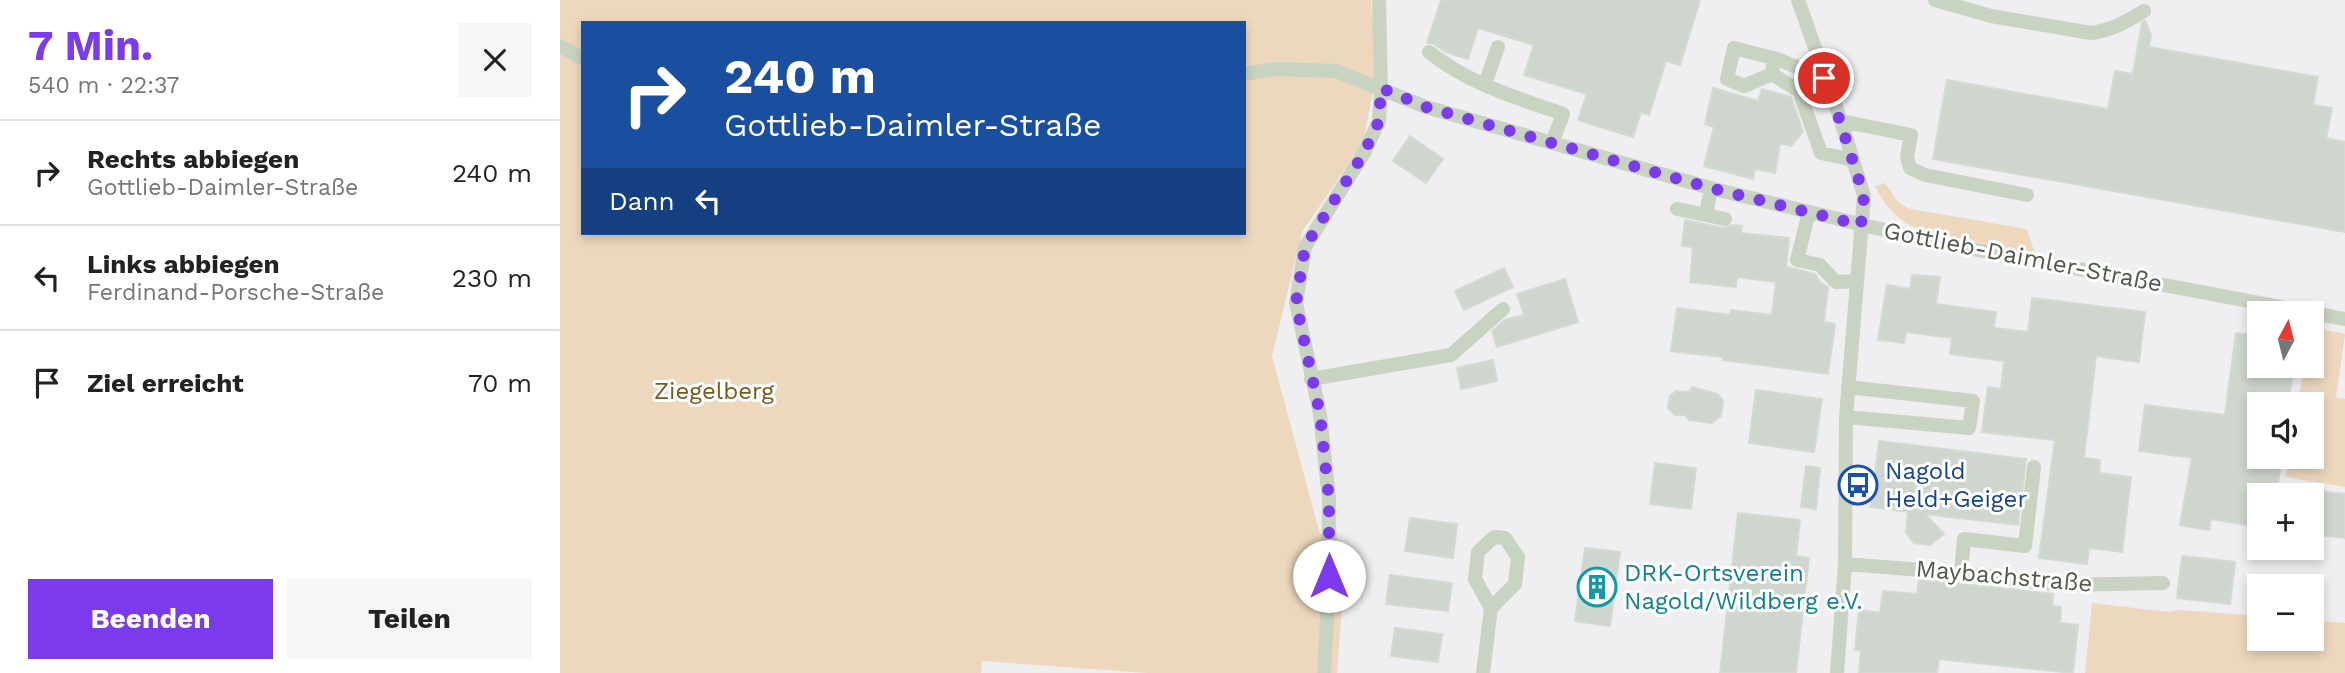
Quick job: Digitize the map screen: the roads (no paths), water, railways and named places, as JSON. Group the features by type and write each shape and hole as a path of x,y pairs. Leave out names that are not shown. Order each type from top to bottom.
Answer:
{"street":[{"path":"1324,673 1329,499 1320,414 1296,303 1305,247 1364,153 1379,121 1379,0"},
{"path":"1798,0 1864,196 1846,417 1845,564 1837,673"},
{"path":"1935,0 1991,16 2091,33 2123,24 2144,11"},
{"path":"560,46 581,58"},
{"path":"1485,84 1498,47"},
{"path":"1772,74 1744,86 1727,79 1734,48 1774,58 1824,78"},
{"path":"1429,52 1455,71 1563,114 1552,143"},
{"path":"1772,74 1774,58"},
{"name":"Gottlieb-Daimler-Straße","path":"1246,74 1276,69 1336,71 1426,107 1712,188 1861,225 1930,241 2345,319"},
{"path":"1772,74 1799,91 1821,153 1853,160"},
{"path":"1840,121 1911,135 1907,157 1910,168 1925,175 2027,195"},
{"path":"1706,215 1712,188"},
{"path":"1677,209 1725,219"},
{"path":"1809,212 1797,260 1820,265 1836,282 1856,281"},
{"path":"1311,380 1451,355 1503,309"},
{"path":"1846,417 1969,428 1972,401 1848,387"},
{"path":"1961,573 1964,540 2025,546 2034,467"},
{"path":"1483,673 1491,608 1475,579 1478,552 1494,537 1505,538 1518,557 1515,584 1491,608"},
{"name":"Maybachstraße","path":"1845,564 1961,573 2063,585 2163,583"}],"place":[{"name":"Nagold Held+Geiger","path":"1858,485"},
{"name":"DRK-Ortsverein Nagold/Wildberg e.V.","path":"1597,587"}],"park label":[{"name":"Ziegelberg","path":"714,391"}]}
